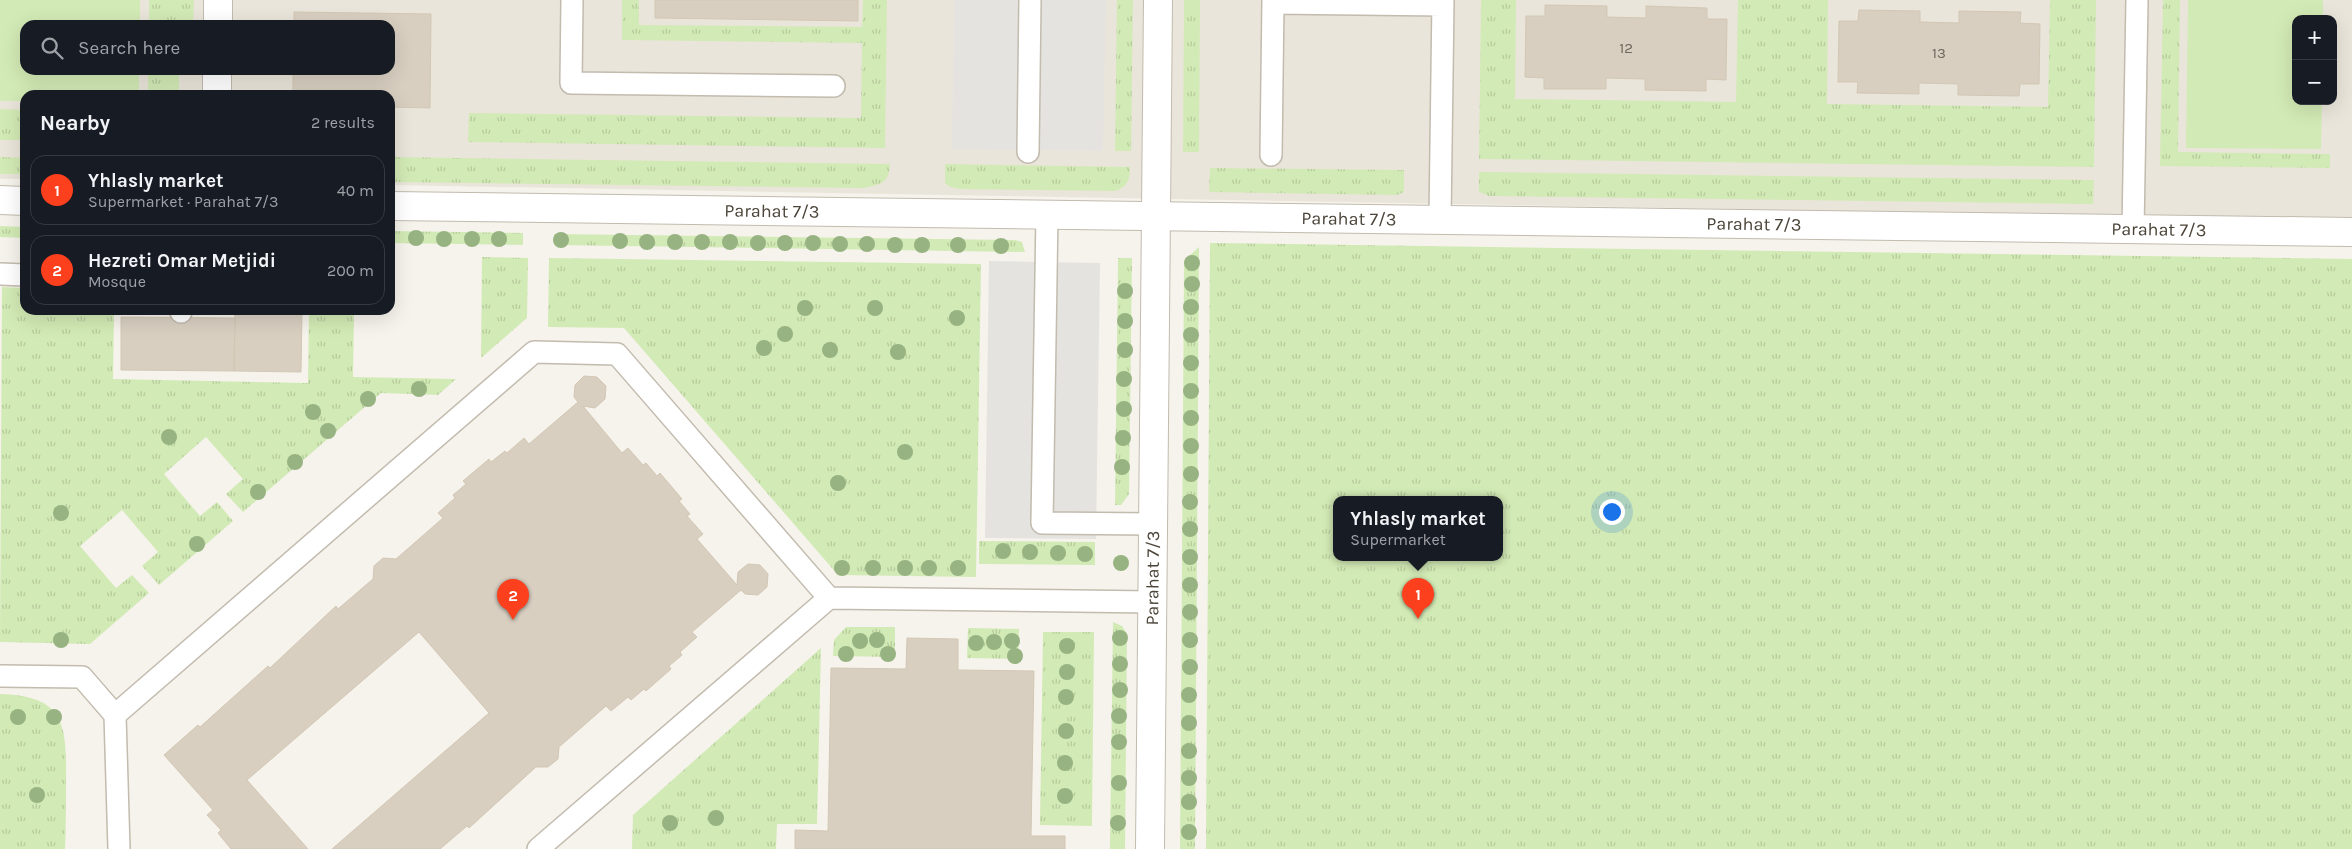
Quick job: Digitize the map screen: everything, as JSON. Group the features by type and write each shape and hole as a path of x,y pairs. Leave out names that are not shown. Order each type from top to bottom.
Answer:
{"street":[{"path":"218,0 218,20"},
{"name":"Parahat 7/3","path":"1150,849 1158,0"},
{"path":"217,75 217,90"},
{"path":"0,200 20,200"},
{"name":"Parahat 7/3","path":"395,206 2352,232"}],"lane":[{"path":"572,0 571,82 834,86"},
{"path":"1028,152 1030,0"},
{"path":"2134,229 2137,0"},
{"path":"1271,155 1273,1 1443,2 1440,220"},
{"path":"1046,214 1042,523 1152,524"},
{"path":"0,274 20,274"},
{"path":"115,714 534,352 617,354 829,598"},
{"path":"550,845 829,598 1152,602"},
{"path":"0,676 82,677 115,714 119,849"}],"shaded area":[{"path":"0,0 2352,0 2352,220 395,185 395,90 20,90 20,179 0,179"},
{"path":"954,0 1106,0 1103,151 952,149"},
{"path":"989,261 1100,263 1096,539 985,538"}],"green space":[{"path":"0,0 140,0 140,20 20,20 20,75 139,75 139,90 20,90 20,101 0,101"},
{"path":"149,0 194,0 193,20 149,20"},
{"path":"622,0 639,0 639,25 862,27 863,0 887,0 885,148 468,142 469,113 861,118 862,43 622,40"},
{"path":"1117,0 1133,0 1131,151 1115,151"},
{"path":"1184,0 1200,0 1199,152 1183,152"},
{"path":"1481,0 1516,0 1515,99 1736,102 1738,0 1828,0 1827,104 2048,107 2050,0 2096,0 2094,167 1479,159"},
{"path":"2163,0 2180,0 2178,152 2330,154 2330,168 2160,166"},
{"path":"2188,0 2323,0 2323,15 2292,15 2292,105 2322,105 2321,149 2186,148"},
{"path":"148,75 179,75 179,90 148,90"},
{"path":"0,109 20,110 20,140 0,140"},
{"path":"0,157 20,158 20,174 0,174"},
{"path":"395,157 890,164 888,175 883,182 864,188 395,182"},
{"path":"945,164 1130,167 1130,171 1129,179 1125,185 1115,191 960,189 950,187 945,183"},
{"path":"1210,168 1404,170 1404,192 1397,195 1209,192"},
{"path":"1479,172 2094,180 2093,204 1489,196 1479,192"},
{"path":"0,226 20,227 20,238 0,237"},
{"path":"395,231 523,233 523,245 395,243"},
{"path":"554,234 1015,240 1022,242 1025,252 554,245"},
{"path":"1210,243 2352,259 2352,849 1206,849"},
{"path":"1199,247 1195,849 1180,849 1184,265 1188,257"},
{"path":"482,257 528,258 527,318 481,358"},
{"path":"549,258 981,264 976,577 838,575 624,328 548,327"},
{"path":"1118,258 1132,258 1129,494 1121,505 1115,505"},
{"path":"2,287 20,288 20,315 114,315 113,379 308,383 309,315 354,315 353,377 456,379 438,395 381,393 243,512 226,494 243,479 206,437 164,474 200,516 217,502 233,521 159,585 142,566 158,552 122,510 80,546 116,588 132,575 149,593 90,644 0,642"},
{"path":"979,541 1095,542 1095,565 979,564"},
{"path":"1113,622 1122,626 1127,634 1125,849 1110,849"},
{"path":"846,627 895,627 895,657 833,656 834,640"},
{"path":"968,628 1019,629 1018,659 967,658"},
{"path":"1043,632 1094,632 1092,826 1040,825"},
{"path":"821,648 817,824 777,824 776,849 632,849 633,815"},
{"path":"0,694 37,700 48,706 57,715 62,726 66,757 65,849 0,849"}],"building":[{"path":"655,0 858,0 858,21 655,18"},
{"path":"1545,5 1607,6 1607,17 1646,18 1646,6 1707,8 1707,19 1727,19 1726,80 1706,79 1706,91 1645,90 1645,79 1606,78 1606,89 1544,89 1544,78 1525,77 1526,16 1545,16"},
{"path":"1859,10 1920,11 1920,22 1959,23 1959,11 2021,12 2020,23 2040,24 2039,84 2020,84 2019,96 1958,95 1958,84 1919,83 1919,94 1857,93 1858,82 1838,82 1839,21 1858,21"},
{"path":"294,12 431,14 430,108 395,107 395,90 293,90 293,75 395,75 395,20 294,20"},
{"path":"235,315 302,315 301,372 234,371"},
{"path":"121,317 235,318 234,371 121,370"},
{"path":"584,376 597,377 606,386 605,399 595,408 583,406 622,453 628,448 643,465 646,463 657,476 660,473 682,499 679,501 690,514 687,516 703,534 697,539 737,585 738,572 748,564 760,565 768,574 767,587 758,595 745,594 741,590 692,632 697,637 680,652 682,655 669,666 671,669 646,691 644,689 631,700 628,697 611,711 606,706 559,747 558,759 548,767 536,767 469,828 467,826 440,849 332,849 489,713 419,632 247,780 308,849 231,849 218,833 221,830 207,815 213,810 164,755 198,725 200,727 268,666 270,668 336,606 338,609 373,579 374,566 383,558 396,559 443,518 438,513 455,498 453,495 466,484 463,481 489,459 491,462 505,451 507,453 524,438 529,444 578,402 574,397 575,385"},
{"path":"907,638 958,639 958,670 1034,671 1031,836 1065,836 1065,849 795,849 795,830 828,831 831,668 906,669"}],"place":[{"name":"Yhlasly market","path":"1418,619"},
{"name":"Hezreti Omar Metjidi","path":"513,620"}]}
